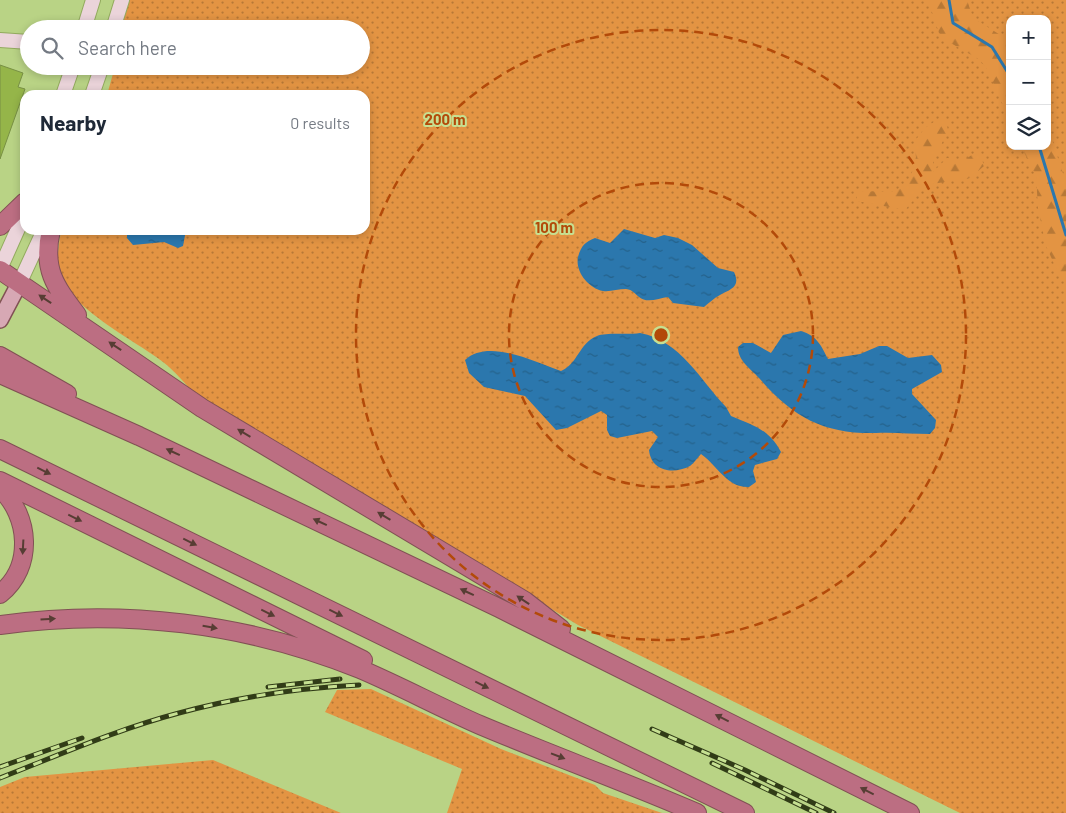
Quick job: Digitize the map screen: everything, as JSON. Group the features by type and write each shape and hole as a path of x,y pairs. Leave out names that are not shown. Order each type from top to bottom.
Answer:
{"highway":[{"path":"0,226 20,207"},
{"path":"51,235 48,267 60,292 86,326"},
{"path":"0,270 86,326 202,408 525,601 589,651"},
{"path":"0,356 10,373 589,651 910,813"},
{"path":"0,450 745,813"},
{"path":"0,481 399,677 484,725 697,813"},
{"path":"0,488 19,512 24,540 19,569 12,581 0,594"},
{"path":"0,625 49,619 129,618 172,622 252,636 306,650 359,669 523,742"}],"main road":[{"path":"0,320 20,282"}],"street":[{"path":"87,20 93,0"},
{"path":"116,20 122,0"},
{"path":"0,40 20,41"},
{"path":"65,90 70,75"},
{"path":"94,90 99,75"},
{"path":"0,270 20,224"},
{"path":"20,282 42,235"}],"green space":[{"path":"122,0 1066,0 1066,813 960,813 578,625 196,395 163,362 92,314 79,302 60,277 62,276 57,260 60,235 370,235 370,90 108,90 113,75 370,75 370,20 116,20"},
{"path":"928,0 967,0 973,18 1006,39 1006,112 987,69 980,60 949,42 939,33"},
{"path":"944,115 948,130 933,162 933,172 947,158 963,161 979,150 984,166 970,178 926,185 905,210 857,201 857,191 891,192 909,184 916,157 914,142 925,128"},
{"path":"1051,136 1066,183 1066,273 1061,279 1046,246 1038,208 1036,176 1023,150 1051,150"},
{"path":"371,689 501,749 595,785 603,793 662,813 447,813 462,769 325,712 337,690"},
{"path":"213,760 341,813 0,813 0,787 25,777"}],"water":[{"path":"624,229 655,238 664,235 678,238 692,245 718,268 734,272 736,284 704,307 673,303 668,297 646,300 626,289 603,291 597,289 588,283 579,268 578,257 582,247 595,238 610,243"},
{"path":"127,235 185,235 183,246 178,248 164,242 133,245 127,238"},
{"path":"801,331 818,342 828,359 860,354 879,346 887,346 908,358 932,355 941,365 942,372 912,389 912,394 936,420 935,428 930,434 857,433 810,421 797,413 772,392 745,364 740,356 738,347 743,343 753,343 771,353 783,335"},
{"path":"640,333 654,337 667,344 689,363 726,407 731,416 760,429 776,444 781,452 777,459 755,465 753,471 756,482 749,487 734,484 701,454 690,466 683,469 670,470 658,467 654,463 649,450 658,437 652,431 617,438 610,436 607,430 607,415 601,411 567,428 556,430 525,396 484,387 469,373 465,360 475,354 486,351 499,351 561,371 571,364 586,343 597,336"}],"building":[{"path":"0,65 20,72 20,75 22,75 18,87 25,89 20,90 20,103 0,159"}],"waterway":[{"path":"949,0 953,23 992,47 1006,70"},
{"path":"1040,150 1066,235"}],"railway":[{"path":"268,687 340,679"},
{"path":"0,778 111,735 179,713 223,702 268,694 313,688 359,685"},
{"path":"652,729 745,770 834,813"},
{"path":"0,767 82,738"},
{"path":"712,763 816,813"}]}
